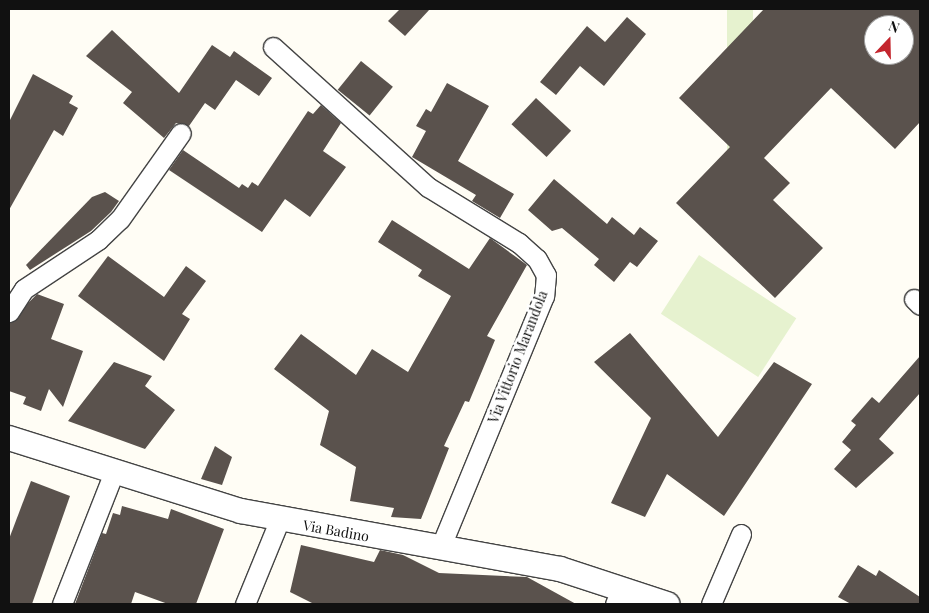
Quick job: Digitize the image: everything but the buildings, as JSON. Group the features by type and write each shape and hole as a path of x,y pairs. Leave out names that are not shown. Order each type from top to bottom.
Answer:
{"street":[{"name":"Via Vittorio Marandola","path":"273,47 428,187 519,242 537,259 546,275 544,296 440,548"},
{"path":"9,312 24,289 98,240 120,219 181,133"},
{"name":"Via Badino","path":"9,438 114,472 279,521 544,565 619,596 667,604"},
{"path":"62,604 114,472"},
{"path":"245,604 279,521"},
{"path":"711,604 741,534"}],"green space":[{"path":"727,9 753,9 753,179 727,179"},
{"path":"699,255 796,318 758,377 661,314"}]}
